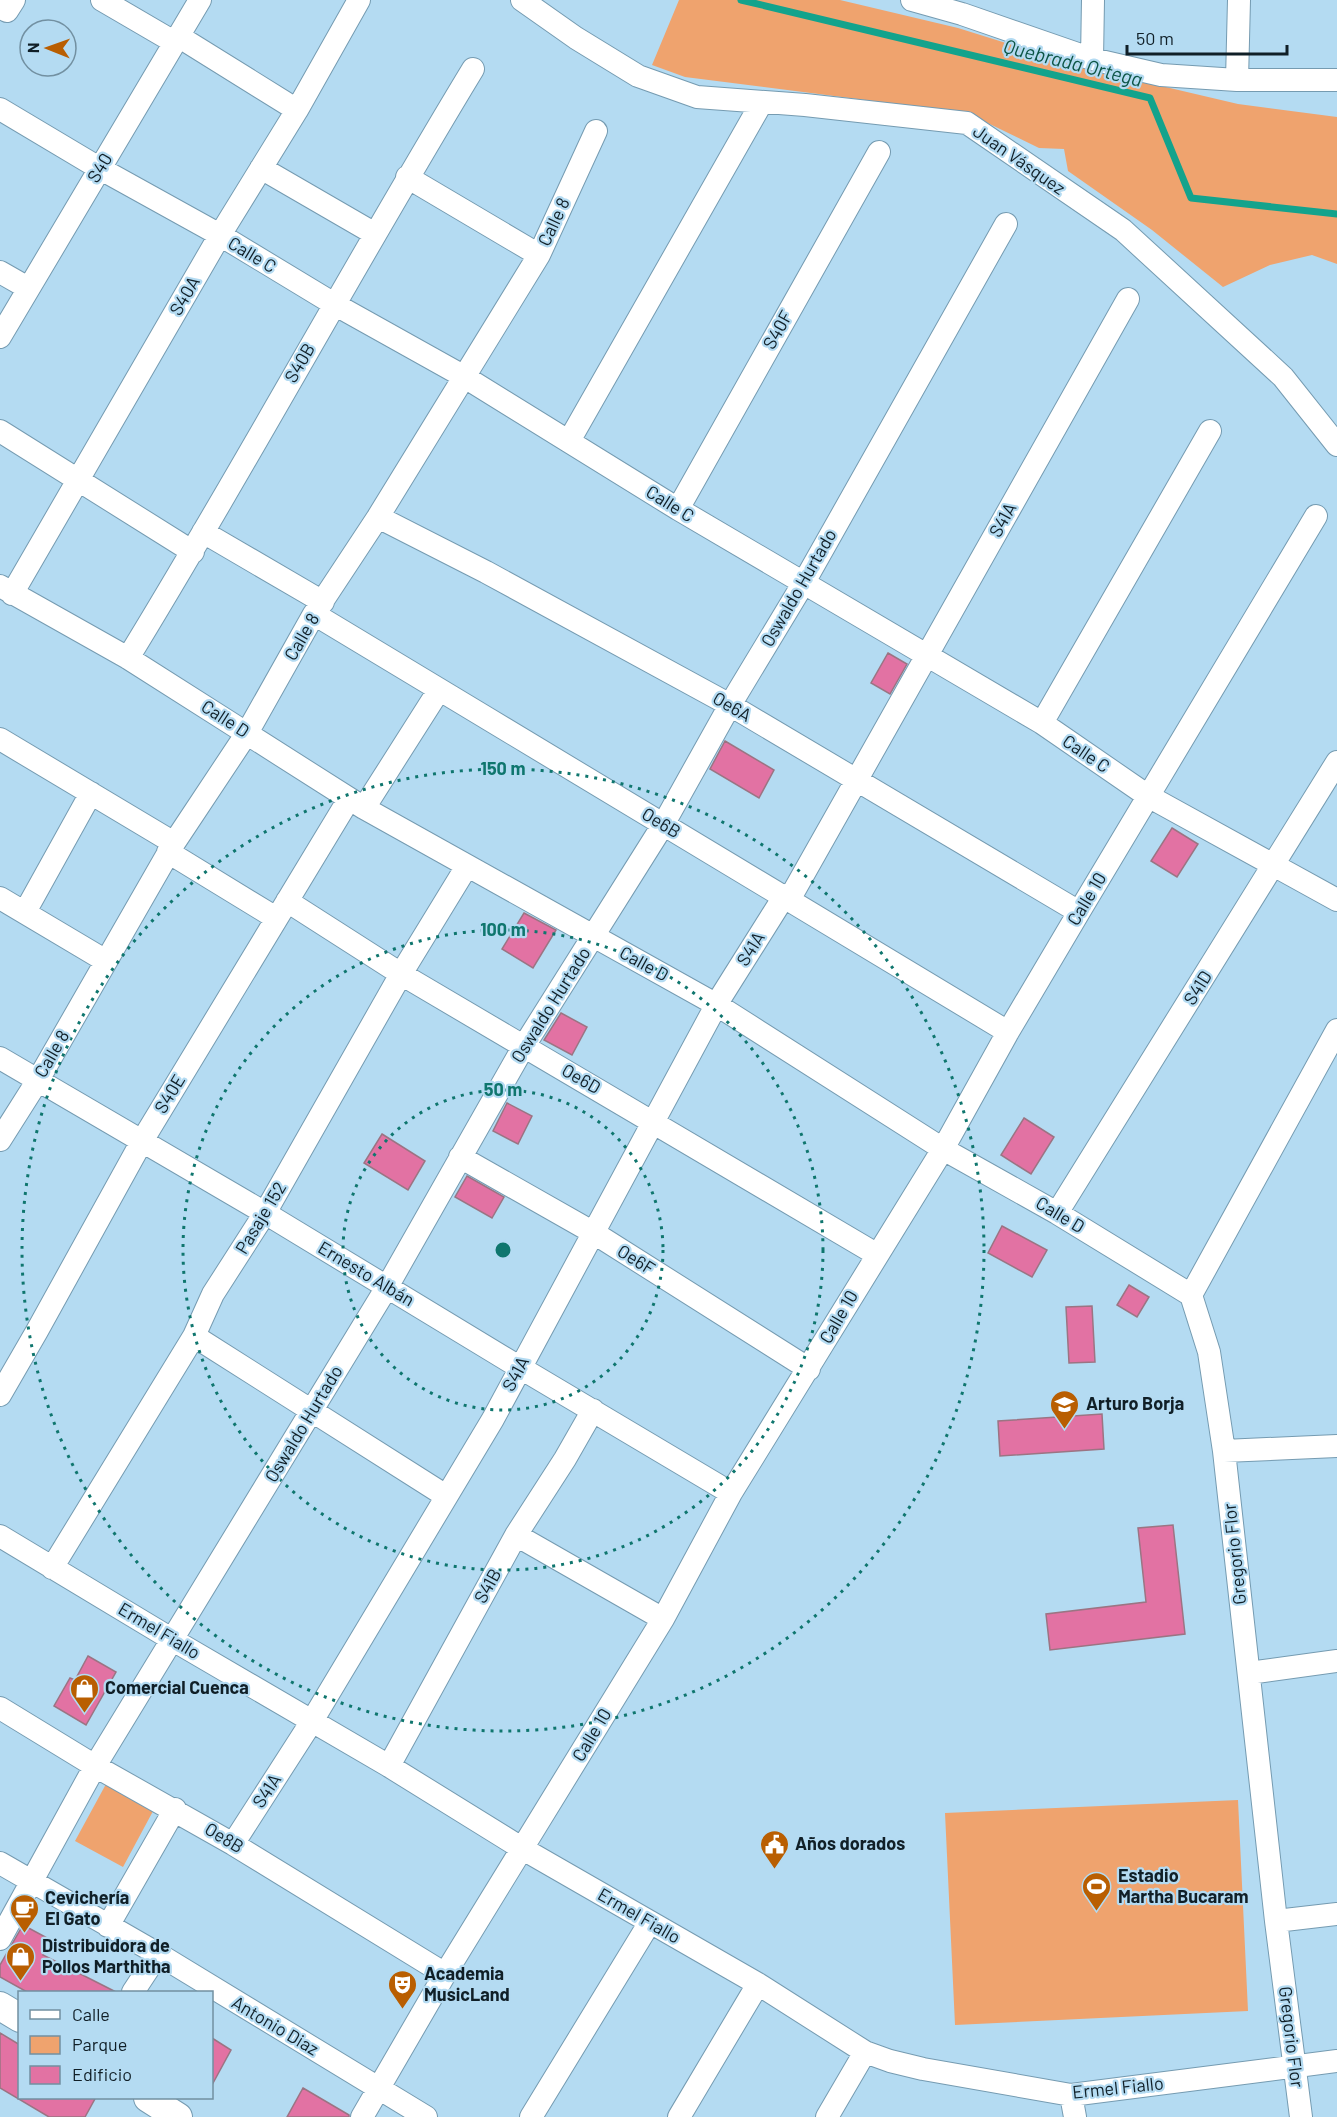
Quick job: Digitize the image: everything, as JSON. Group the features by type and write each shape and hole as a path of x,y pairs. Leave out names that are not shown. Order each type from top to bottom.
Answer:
{"street":[{"path":"102,0 176,39 297,110"},
{"name":"S40","path":"0,336 200,0"},
{"name":"S40A","path":"6,590 77,481 220,235 297,110 359,0"},
{"name":"Juan Vásquez","path":"522,0 576,38 638,76 697,97 966,123 1123,230 1283,377 1337,445"},
{"path":"912,0 962,7 1092,59 1161,75 1237,80 1337,80"},
{"path":"1092,59 1094,0"},
{"path":"1237,80 1239,0"},
{"name":"S40B","path":"128,658 198,542 407,177 473,69"},
{"path":"569,441 762,102"},
{"name":"Calle C","path":"0,110 220,235 334,304 463,376 803,584 1042,723 1148,796 1337,900"},
{"name":"Calle 8","path":"0,1140 38,1080 171,848 247,733 319,608 378,517 539,255 596,131"},
{"name":"S40F","path":"678,509 879,152"},
{"path":"261,168 375,234"},
{"path":"407,177 539,255"},
{"name":"Oswaldo Hurtado","path":"0,1939 95,1766 387,1287 524,1046 663,825 730,705 803,584 1005,224"},
{"path":"0,272 28,288"},
{"name":"S41A","path":"233,1844 312,1721 493,1419 652,1121 717,1005 788,897 858,781 1128,299"},
{"name":"Oe6B","path":"0,431 77,481 198,542 319,608 439,690 663,825 788,897 1008,1032"},
{"path":"1042,723 1210,432"},
{"name":"Calle 10","path":"362,2117 445,1974 663,1619 731,1493 809,1369 876,1254 943,1149 1008,1032 1316,516"},
{"name":"Oe6A","path":"378,517 486,572 730,705 1079,912"},
{"name":"Calle D","path":"6,590 128,658 356,803 717,1005 943,1149 1057,1213 1191,1295"},
{"name":"S40E","path":"0,1395 38,1331 142,1141 281,910 439,690"},
{"name":"Oe6D","path":"0,739 91,793 171,848 401,974 876,1254"},
{"name":"S41D","path":"1057,1213 1337,762"},
{"path":"25,912 91,793"},
{"name":"Pasaje 152","path":"52,1568 194,1336 213,1294 265,1214 401,974 467,866"},
{"path":"0,898 106,961"},
{"path":"1191,1295 1337,1030"},
{"name":"Ernesto Albán","path":"0,1058 731,1493"},
{"name":"Oe6F","path":"460,1157 594,1233 809,1369"},
{"name":"Gregorio Flor","path":"1191,1295 1209,1352 1224,1451 1276,1921 1301,2117"},
{"path":"194,1336 446,1496"},
{"name":"S41B","path":"388,1766 516,1535 565,1459 593,1410"},
{"path":"1224,1451 1337,1446"},
{"path":"516,1535 663,1619"},
{"name":"Ermel Fiallo","path":"0,1536 388,1766 523,1849 758,1984 865,2052 890,2061 1073,2106 1337,2061"},
{"path":"1249,1673 1337,1660"},
{"name":"Oe8B","path":"0,1708 95,1766 175,1809 445,1974"},
{"path":"108,1926 175,1809"},
{"name":"Antonio Diaz","path":"0,1863 158,1954 426,2117"},
{"path":"1276,1921 1337,1914"},
{"path":"531,2117 650,1922"},
{"path":"134,1991 158,1954"},
{"path":"679,2117 758,1984"},
{"path":"0,2006 18,2017"},
{"path":"827,2117 865,2052"},
{"path":"151,2099 178,2117"}],"green space":[{"path":"679,0 840,0 958,28 1089,69 1238,104 1337,117 1337,264 1312,255 1270,265 1223,287 1152,230 1068,171 1064,149 1039,148 967,113 685,77 652,65"},
{"path":"112,1773 159,1800 123,1867 75,1841"},
{"name":"Estadio Martha Bucaram","path":"1238,1800 1248,2011 955,2025 945,1813"}],"building":[{"path":"888,653 907,664 890,694 871,683"},
{"path":"725,741 774,770 759,798 710,769"},
{"path":"1172,828 1198,844 1177,877 1151,861"},
{"path":"524,913 556,930 533,968 502,949"},
{"path":"561,1013 587,1027 572,1055 544,1040"},
{"path":"507,1103 532,1116 518,1144 493,1131"},
{"path":"1024,1118 1054,1137 1031,1174 1001,1155"},
{"path":"382,1134 425,1161 408,1190 364,1163"},
{"path":"467,1176 504,1197 492,1218 455,1197"},
{"path":"1002,1226 1047,1250 1032,1277 988,1253"},
{"path":"1129,1285 1149,1297 1137,1317 1117,1305"},
{"path":"1092,1306 1095,1362 1069,1363 1066,1307"},
{"path":"1102,1414 1104,1449 1000,1456 998,1421"},
{"path":"1173,1525 1185,1634 1050,1650 1046,1614 1146,1602 1138,1528"},
{"path":"88,1656 116,1672 86,1725 54,1706 70,1678 75,1680"},
{"path":"23,1925 51,1940 43,1955 114,1991 25,1991 0,1977 0,1965"},
{"path":"0,2033 18,2044 18,2099 0,2088"},
{"path":"213,2039 231,2050 213,2083"},
{"path":"303,2088 349,2115 349,2117 287,2117"},
{"path":"19,2099 95,2099 85,2117 49,2117"}],"waterway":[{"name":"Quebrada Ortega","path":"741,0 1150,98 1191,198 1337,214"}],"place":[{"name":"Arturo Borja","path":"1065,1430"},
{"name":"Comercial Cuenca","path":"84,1714"},
{"name":"Años dorados","path":"774,1870"},
{"name":"Estadio Martha Bucaram","path":"1097,1912"},
{"name":"Cevichería El Gato","path":"24,1934"},
{"name":"Distribuidora de Pollos Marthitha","path":"21,1982"},
{"name":"Academia MusicLand","path":"403,2010"}]}
